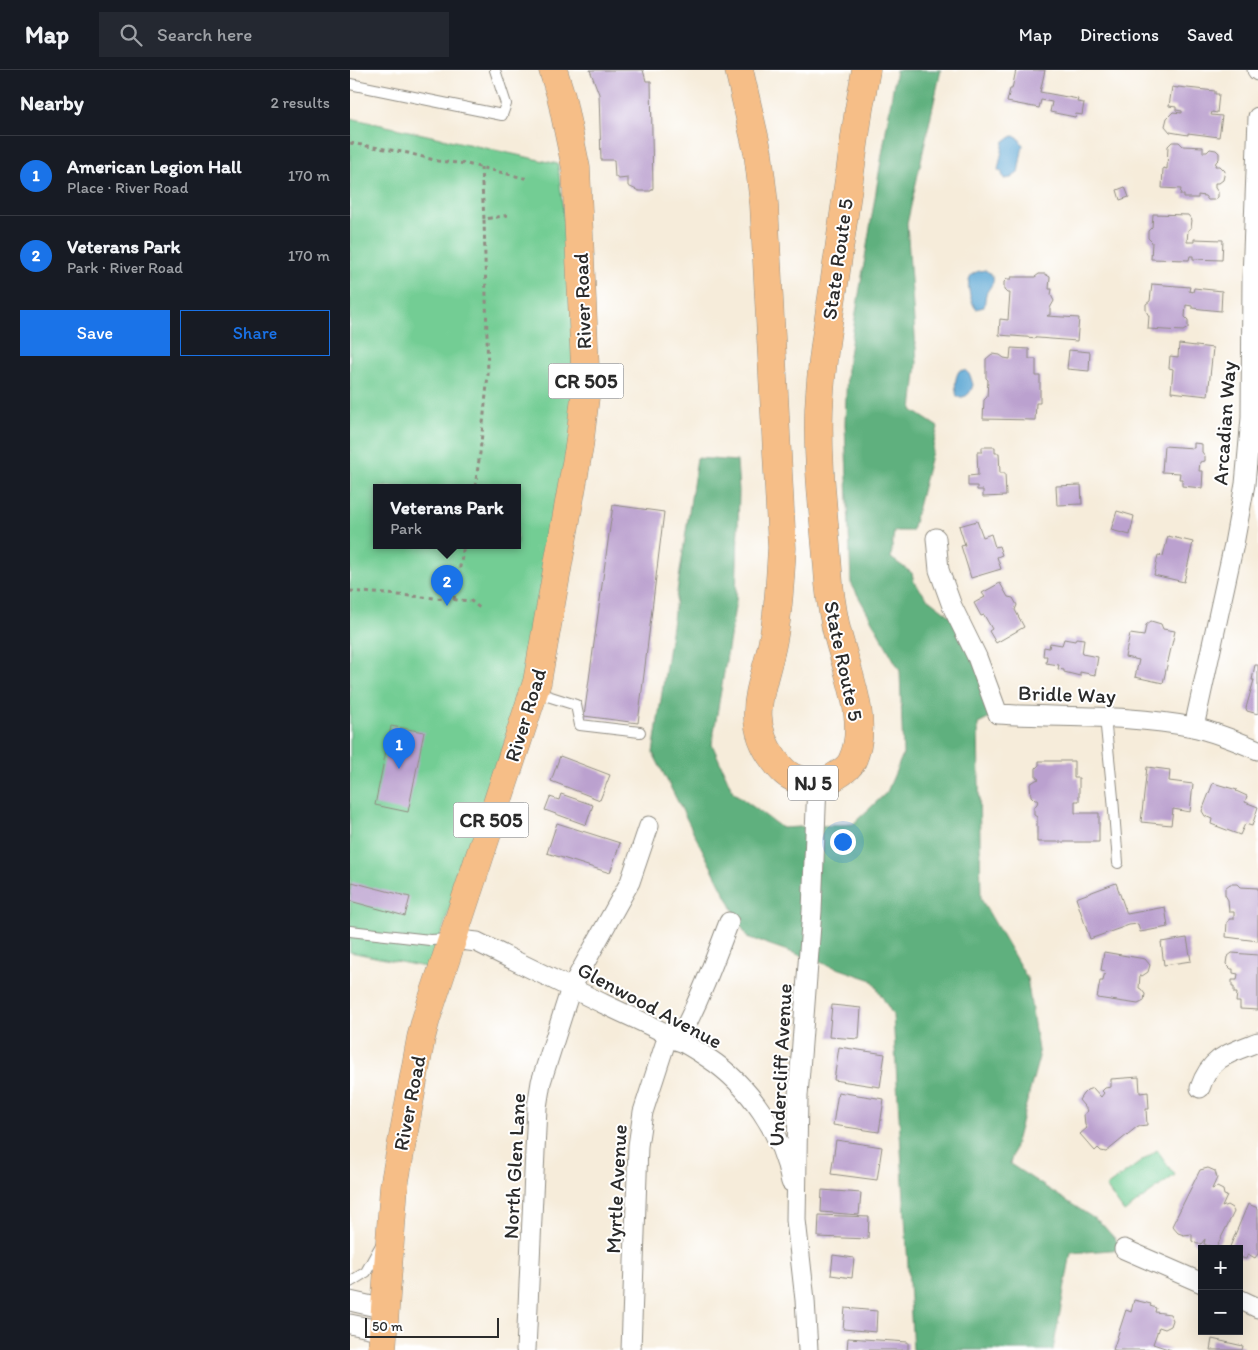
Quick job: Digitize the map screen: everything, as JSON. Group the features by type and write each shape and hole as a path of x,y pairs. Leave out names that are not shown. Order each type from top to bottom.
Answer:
{"main road":[{"name":"River Road","path":"383,1330 396,1172 421,1038 539,673 579,448 586,389 576,168 561,96 553,70"},
{"name":"NJ 5","path":"739,70 758,154 764,204 782,548 779,599 770,655 758,696 757,716 761,735 769,753 780,769 792,778 817,783"},
{"name":"State Route 5","path":"817,783 830,780 844,771 852,762 859,736 858,710 836,627 829,589 820,462 819,410 823,358 866,70"}],"street":[{"name":"Arcadian Way","path":"1194,727 1234,544 1245,484 1251,418 1252,279 1258,116"},
{"name":"Bridle Way","path":"936,538 939,570 952,606 977,657 998,714 1105,717 1194,727 1232,739 1258,750"},
{"name":"Undercliff Avenue","path":"808,1350 805,1300 796,1220 798,1096 812,911 817,783"},
{"name":"North Glen Lane","path":"526,1350 537,1106 541,1082 572,988 630,882 649,826"},
{"name":"Myrtle Avenue","path":"631,1350 638,1146 643,1112 673,1038 692,1014 729,922"},
{"name":"Glenwood Avenue","path":"452,939 477,942 673,1038 708,1058 730,1076 752,1099 768,1123 790,1174 796,1220"},
{"path":"1200,1088 1204,1076 1216,1060 1258,1042"},
{"path":"1124,1249 1198,1281"},
{"path":"350,1301 383,1330"},
{"path":"1243,1301 1258,1308"},
{"path":"350,1324 383,1330"}],"lane":[{"path":"350,84 502,115 506,104 495,70"},
{"path":"534,691 576,705 580,725 640,732"},
{"path":"1105,717 1118,863"},
{"path":"350,932 430,940 452,939"},
{"path":"350,1282 366,1272 380,1246 392,1216"}],"path":[{"path":"350,143 408,153 438,161 467,164 528,179"},
{"path":"475,484 488,375 481,167"},
{"path":"484,218 510,215"},
{"path":"454,600 463,549"},
{"path":"350,591 471,601 482,610"}],"green space":[{"path":"896,70 941,70 907,224 917,363 912,410 938,427 912,531 894,531 891,558 912,573 914,582 927,598 961,624 998,714 978,724 981,899 1027,978 1039,1057 1010,1164 1101,1223 1124,1249 1071,1253 1053,1350 913,1350 893,1015 872,980 747,937 653,753 697,458 737,461 739,491 736,601 712,744 733,792 782,828 853,824 887,792 903,754 900,671 851,583 845,424 847,367"},
{"path":"350,118 558,164 584,403 525,684 430,968 350,952"},
{"path":"1157,1150 1175,1175 1124,1212 1106,1187"}],"water":[{"path":"1013,136 1018,137 1023,145 1018,173 1011,178 1004,179 1001,171 998,170 1004,141"},
{"path":"985,270 992,276 993,282 986,294 984,307 976,309 972,303 969,280 973,274"},
{"path":"965,370 970,375 973,385 968,395 957,397 956,378 959,371"}],"building":[{"path":"590,70 643,70 646,81 651,81 653,188 651,191 639,191 628,186 628,178 619,179 615,177 614,160 601,160 599,94"},
{"path":"1016,70 1045,70 1040,92 1078,99 1077,102 1084,103 1082,115 1076,114 1075,117 1050,112 1052,102 1041,100 1039,108 1007,102"},
{"path":"1172,87 1215,91 1215,94 1219,94 1217,113 1212,112 1211,115 1222,116 1219,137 1170,132 1165,126 1167,118 1173,112 1182,113 1182,111 1176,110 1176,107 1169,106"},
{"path":"1172,142 1179,142 1183,146 1203,147 1203,152 1207,152 1210,149 1216,150 1219,153 1219,159 1215,166 1220,166 1225,171 1223,180 1215,183 1218,197 1214,200 1208,200 1205,196 1198,195 1198,198 1184,198 1184,195 1180,195 1181,189 1162,188 1163,168 1167,169 1168,146"},
{"path":"1125,187 1129,197 1120,200 1117,190"},
{"path":"1153,214 1188,215 1192,220 1191,228 1188,230 1187,242 1194,242 1194,239 1223,240 1222,260 1193,259 1193,256 1190,256 1189,260 1151,259 1152,242 1148,238 1148,231 1152,227"},
{"path":"1039,274 1045,274 1050,277 1049,289 1052,289 1051,295 1054,301 1050,308 1050,315 1047,316 1079,318 1077,341 999,335 1000,319 1008,320 1010,293 1004,290 1004,282 1007,279 1011,279 1011,277 1035,277"},
{"path":"1152,284 1190,287 1189,291 1193,292 1194,288 1222,291 1221,311 1192,308 1192,306 1186,305 1185,317 1188,320 1188,328 1183,331 1148,329 1149,316 1146,311 1146,304 1150,301"},
{"path":"1179,344 1213,348 1208,396 1171,392 1173,369 1169,368 1170,356 1178,357"},
{"path":"1011,348 1029,349 1029,359 1036,359 1036,376 1040,376 1040,403 1036,403 1035,420 983,419 988,380 986,378 986,359 992,354 1010,359"},
{"path":"1069,350 1090,352 1089,371 1067,369"},
{"path":"1194,443 1202,444 1202,452 1205,456 1205,461 1200,462 1199,471 1203,471 1202,488 1182,486 1182,479 1179,479 1180,473 1162,472 1164,446 1194,448"},
{"path":"982,447 995,447 995,453 999,453 1000,473 1005,473 1006,496 983,497 983,490 977,490 977,486 968,486 968,476 978,475 977,452 982,452"},
{"path":"1081,485 1082,504 1057,505 1056,486"},
{"path":"613,505 664,512 638,723 584,716"},
{"path":"1117,511 1134,516 1130,535 1111,530"},
{"path":"977,521 983,537 991,534 995,547 999,546 1002,555 997,557 1001,569 971,578 961,546 965,545 959,526"},
{"path":"1168,536 1193,542 1184,582 1154,575 1158,555 1163,556"},
{"path":"1000,583 1008,597 1013,598 1017,605 1015,610 1024,627 996,643 989,631 992,629 984,615 981,616 974,603 985,597 982,593"},
{"path":"1151,621 1161,624 1163,629 1175,631 1163,683 1135,677 1139,660 1125,657 1130,634 1144,636 1146,625"},
{"path":"1076,638 1084,639 1082,654 1098,657 1095,675 1080,672 1080,676 1058,669 1059,665 1046,663 1047,656 1043,656 1044,647 1049,648 1050,643 1062,645 1064,639 1075,641"},
{"path":"1255,665 1258,665 1258,714 1247,711 1246,708 1254,680 1252,680"},
{"path":"391,726 424,732 408,812 375,805"},
{"path":"560,756 610,775 600,800 551,781"},
{"path":"1039,761 1074,761 1074,778 1079,778 1079,801 1075,801 1075,813 1099,813 1099,842 1037,842 1037,817 1034,815 1034,807 1038,800 1031,796 1030,784 1039,779 1036,777 1036,768 1039,765"},
{"path":"1147,767 1170,770 1169,781 1193,784 1190,812 1173,809 1171,825 1141,822"},
{"path":"1213,783 1237,790 1247,796 1245,802 1258,807 1252,826 1245,824 1240,835 1211,824 1212,819 1205,816 1202,811"},
{"path":"561,794 593,805 586,825 545,810 550,797 559,800"},
{"path":"557,823 620,843 610,873 547,853"},
{"path":"352,882 410,897 405,916 350,901"},
{"path":"1116,883 1127,914 1165,907 1168,927 1140,932 1138,924 1129,925 1090,939 1076,898"},
{"path":"1230,884 1237,884 1240,887 1258,888 1258,941 1226,937 1227,922 1229,919 1234,919 1234,912 1229,912 1228,900 1225,895 1225,888"},
{"path":"1187,938 1191,961 1164,965 1161,942"},
{"path":"1104,952 1145,959 1150,965 1148,972 1142,976 1140,975 1139,988 1145,994 1144,1001 1138,1004 1097,998 1100,981 1103,981 1105,971 1101,970"},
{"path":"1232,953 1258,955 1258,1010 1240,1009 1240,1002 1236,1002 1237,993 1234,993 1232,980 1237,980 1238,974 1233,973 1233,969 1226,964 1227,957"},
{"path":"832,1005 861,1008 859,1039 829,1037"},
{"path":"839,1047 885,1054 880,1087 834,1080"},
{"path":"1139,1077 1140,1093 1148,1092 1149,1109 1146,1109 1147,1125 1138,1126 1106,1152 1098,1148 1095,1151 1080,1134 1087,1128 1084,1114 1088,1111 1079,1100 1087,1090 1093,1088 1101,1097 1104,1093 1102,1091 1105,1088 1111,1087 1111,1079"},
{"path":"838,1092 884,1099 879,1132 833,1125"},
{"path":"836,1140 882,1147 877,1180 831,1174"},
{"path":"1208,1168 1215,1171 1217,1178 1212,1189 1217,1187 1223,1190 1224,1195 1227,1196 1222,1207 1227,1205 1234,1212 1218,1245 1204,1244 1205,1239 1201,1244 1197,1244 1192,1241 1192,1234 1184,1235 1178,1233 1172,1226 1200,1170"},
{"path":"822,1190 861,1193 859,1215 821,1212"},
{"path":"1248,1204 1258,1208 1258,1254 1255,1258 1248,1254 1246,1259 1243,1258 1243,1245 1231,1245"},
{"path":"819,1215 869,1217 868,1239 818,1237"},
{"path":"833,1255 854,1258 852,1278 831,1275"},
{"path":"1134,1300 1151,1304 1150,1306 1156,1308 1155,1312 1170,1314 1173,1320 1171,1326 1165,1329 1159,1327 1153,1344 1171,1350 1113,1350 1126,1310 1131,1312"},
{"path":"845,1308 877,1311 876,1332 843,1329"},
{"path":"848,1338 908,1342 908,1350 847,1350"},
{"path":"1212,1339 1243,1346 1242,1350 1210,1350"}],"place":[{"name":"Veterans Park","path":"447,606"},
{"name":"American Legion Hall","path":"399,769"}]}
